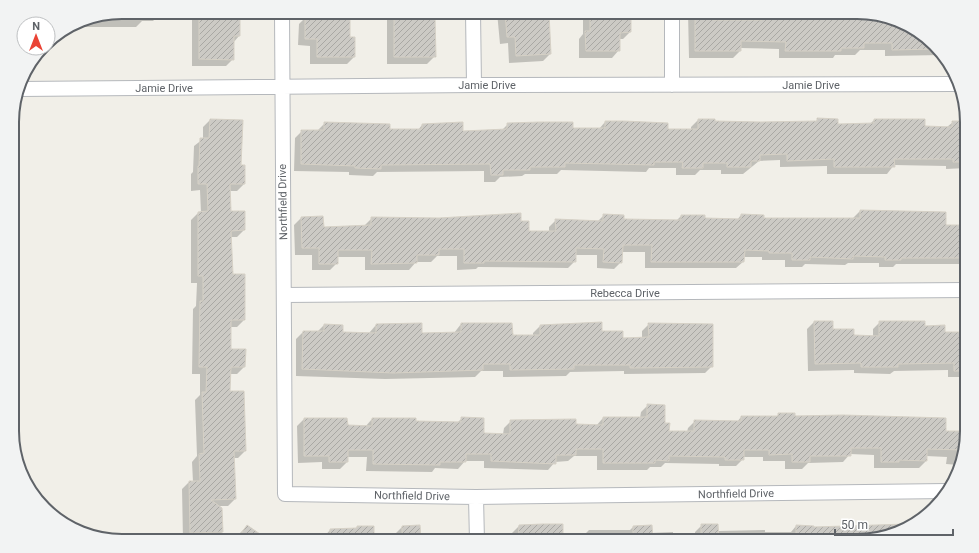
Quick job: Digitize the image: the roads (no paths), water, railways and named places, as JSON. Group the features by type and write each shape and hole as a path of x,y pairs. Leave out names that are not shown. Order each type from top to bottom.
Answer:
{"street":[{"name":"Northfield Drive","path":"282,19 285,494 476,497 941,491"},
{"path":"473,19 474,85"},
{"path":"672,19 672,85"},
{"name":"Jamie Drive","path":"24,89 474,85 953,84"},
{"name":"Rebecca Drive","path":"284,295 960,290"},
{"path":"476,497 477,534"}]}
